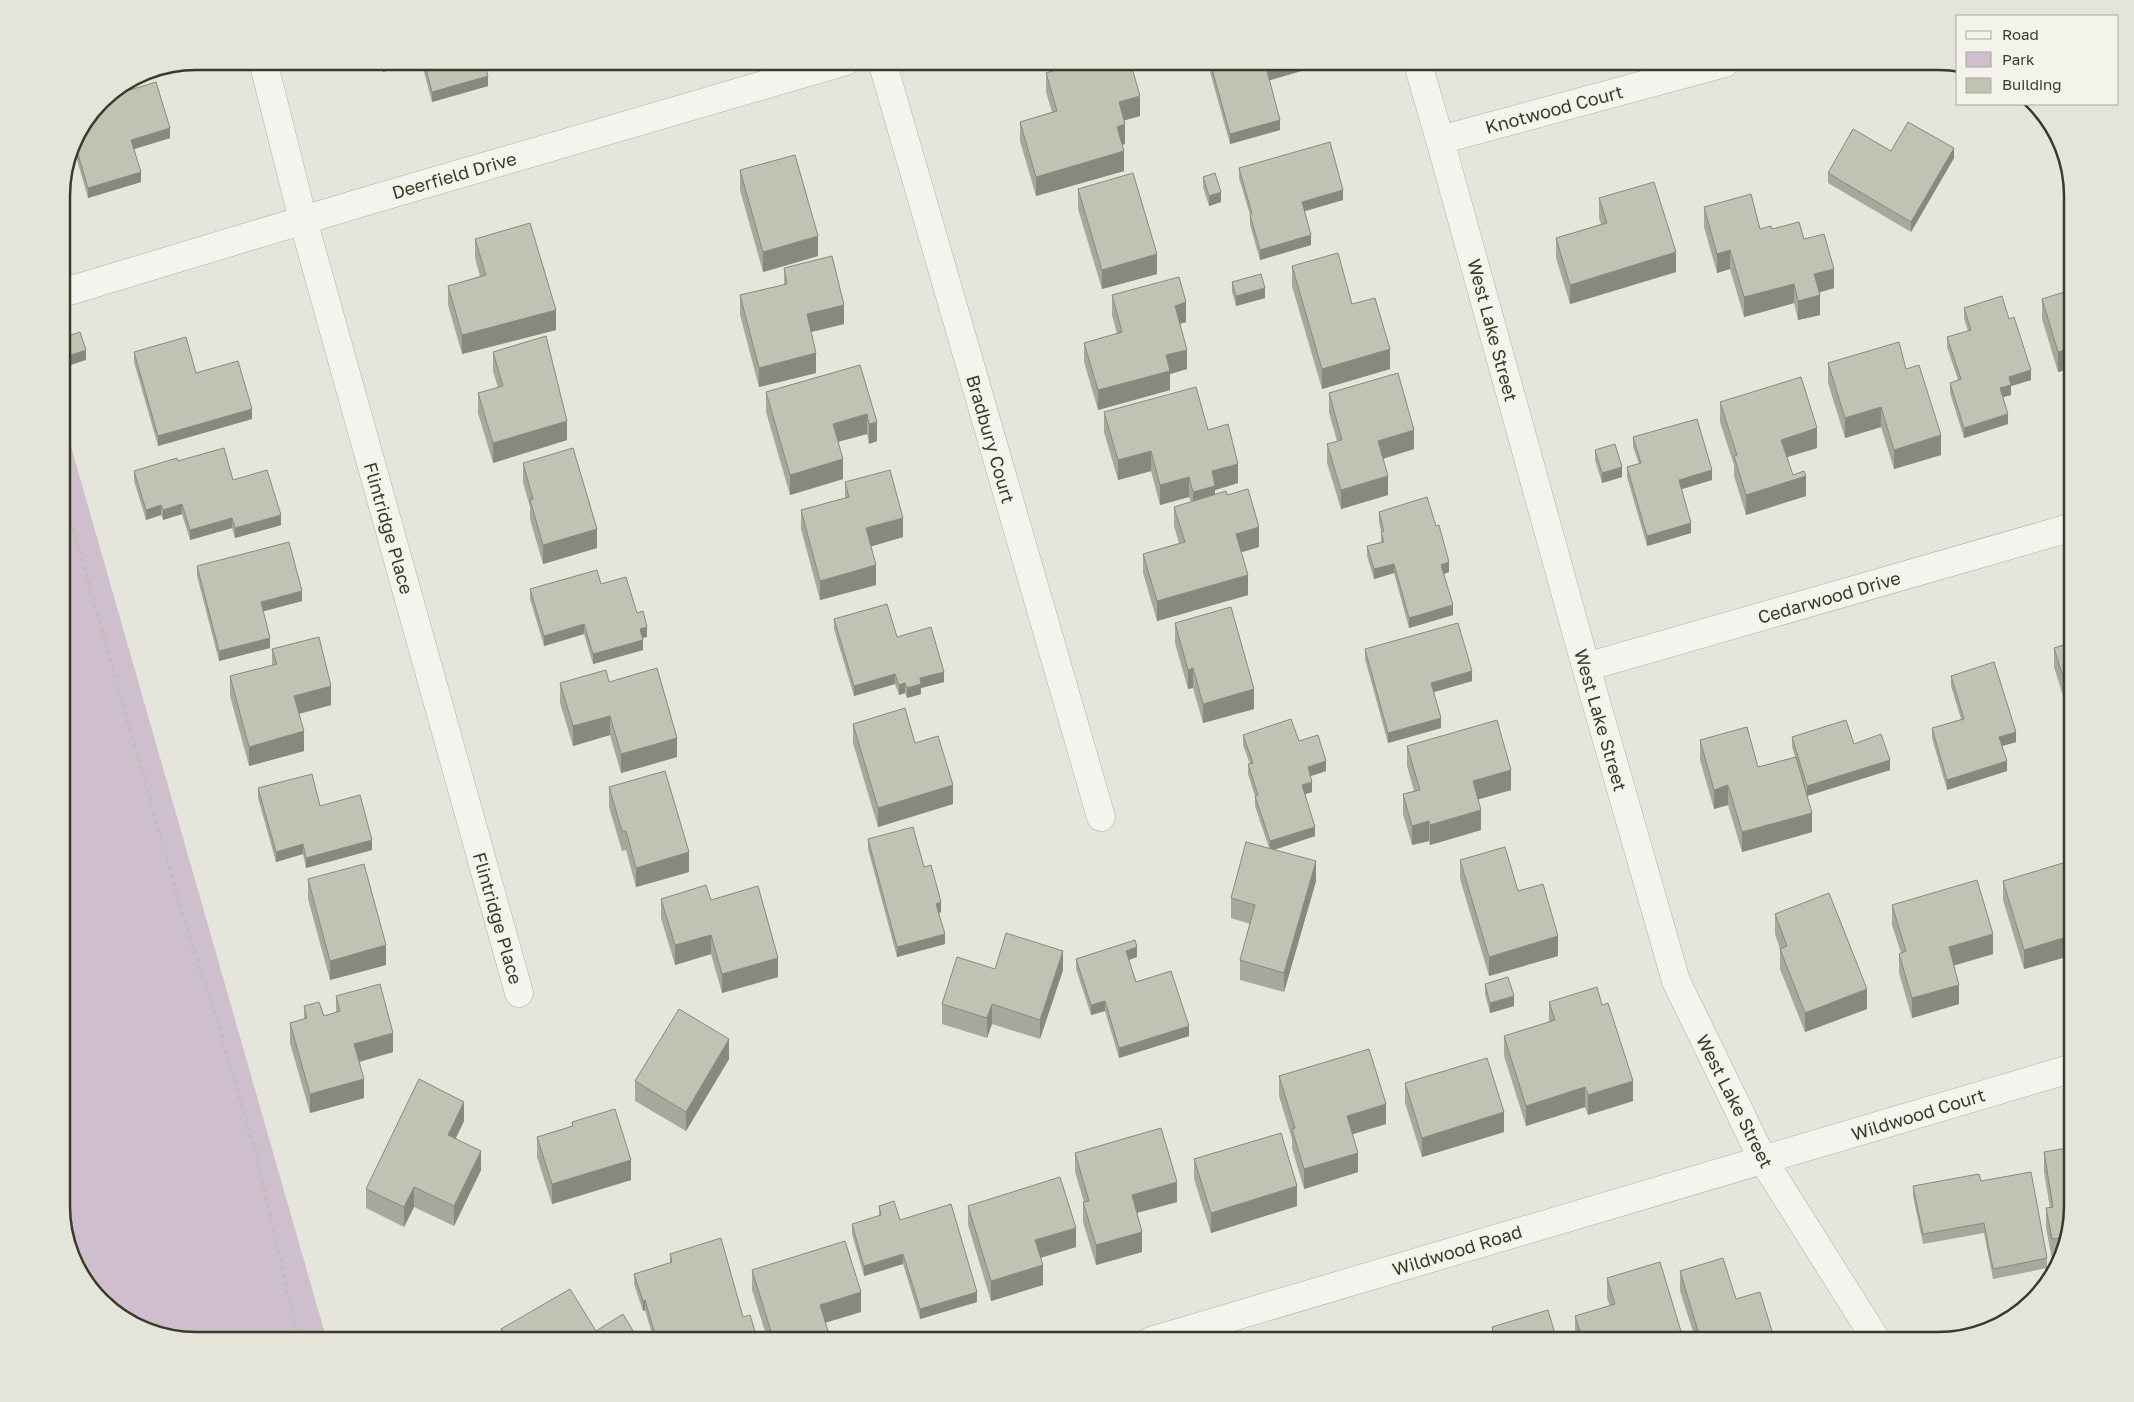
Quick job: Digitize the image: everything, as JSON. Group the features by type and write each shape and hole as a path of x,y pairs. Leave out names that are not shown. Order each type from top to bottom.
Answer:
{"street":[{"name":"Flintridge Place","path":"264,70 303,220 518,993"},
{"name":"Deerfield Drive","path":"70,290 815,70"},
{"name":"Bradbury Court","path":"885,70 1101,817"},
{"name":"West Lake Street","path":"1420,70 1586,667 1676,981 1763,1160 1871,1332"},
{"name":"Knotwood Court","path":"1440,140 1699,70"},
{"name":"Cedarwood Drive","path":"1586,667 2064,530"},
{"name":"Wildwood Court","path":"1763,1160 2064,1071"},
{"name":"Wildwood Road","path":"1181,1332 1763,1160"}],"path":[{"path":"70,517 178,900 213,1006 255,1150 298,1332"}],"green space":[{"path":"70,443 324,1332 180,1331 164,1328 140,1319 113,1301 96,1283 83,1262 72,1230 70,1214"}],"building":[{"path":"426,70 486,70 488,76 432,92"},
{"path":"1055,70 1133,70 1140,96 1119,102 1125,124 1117,127 1124,151 1036,177 1020,122 1057,111 1046,73"},
{"path":"1212,70 1270,70 1267,71 1280,120 1230,134"},
{"path":"156,82 170,128 131,140 141,172 88,188 78,154 83,140 101,113 127,91"},
{"path":"1908,122 1954,148 1911,222 1828,173 1853,129 1891,151"},
{"path":"1330,142 1343,190 1302,202 1311,235 1260,250 1239,168"},
{"path":"795,155 818,236 763,252 740,170"},
{"path":"1133,173 1157,254 1102,270 1078,189"},
{"path":"1215,173 1221,192 1209,196 1203,177"},
{"path":"1654,182 1676,252 1570,285 1556,238 1607,223 1599,198"},
{"path":"1751,194 1760,229 1771,226 1772,229 1799,222 1804,239 1824,234 1834,269 1814,274 1820,295 1798,301 1794,284 1744,297 1730,250 1717,254 1704,207"},
{"path":"530,223 556,310 462,335 448,286 486,275 475,239"},
{"path":"1338,253 1352,304 1375,298 1390,349 1322,369 1292,266"},
{"path":"832,256 844,305 807,314 816,353 759,368 740,295 787,284 784,268"},
{"path":"1261,274 1265,288 1236,296 1232,282"},
{"path":"1179,277 1186,302 1175,306 1187,350 1166,355 1170,371 1098,390 1084,343 1122,332 1112,295"},
{"path":"2064,292 2064,350 2058,352 2042,299"},
{"path":"2002,296 2009,319 2014,317 2031,370 2009,377 2011,385 2000,388 2008,414 1964,428 1950,383 1961,379 1947,337 1971,330 1964,308"},
{"path":"80,332 86,350 70,355 70,335"},
{"path":"546,336 567,421 493,443 478,393 503,386 493,352"},
{"path":"186,337 196,373 238,361 252,409 158,436 134,352"},
{"path":"1899,342 1906,369 1919,365 1941,435 1894,450 1881,407 1845,418 1828,363"},
{"path":"860,365 877,422 869,424 867,414 833,424 843,459 790,475 766,392"},
{"path":"1398,373 1414,430 1378,441 1388,476 1341,490 1327,444 1342,440 1329,393"},
{"path":"1801,377 1817,428 1781,440 1793,475 1804,471 1806,476 1746,495 1734,456 1737,455 1720,402"},
{"path":"1196,387 1208,430 1228,424 1238,464 1212,471 1215,486 1193,492 1189,477 1160,485 1151,451 1118,460 1104,412"},
{"path":"1697,419 1712,470 1679,480 1691,523 1647,536 1627,467 1641,463 1633,437"},
{"path":"1615,444 1622,467 1602,473 1595,450"},
{"path":"224,448 233,480 267,470 281,515 235,528 232,518 190,530 182,504 163,510 161,505 146,510 134,471 177,458 178,461"},
{"path":"573,448 597,529 543,545 530,500 533,499 523,463"},
{"path":"890,470 903,518 866,528 876,565 820,581 801,510 849,497 845,482"},
{"path":"1248,489 1259,527 1236,534 1248,575 1157,601 1143,554 1185,542 1174,507 1226,491 1227,495"},
{"path":"1427,497 1436,526 1439,525 1449,562 1441,565 1453,605 1409,618 1394,564 1374,569 1367,546 1384,542 1381,532 1384,531 1379,512"},
{"path":"289,542 302,591 261,602 270,638 219,651 197,566"},
{"path":"597,570 601,584 626,577 637,613 643,611 647,627 640,629 643,640 593,654 584,624 544,636 530,589"},
{"path":"887,604 897,637 931,627 944,672 920,678 921,684 907,688 905,683 899,685 895,674 854,686 834,619"},
{"path":"1231,607 1254,689 1203,704 1193,668 1188,670 1175,623"},
{"path":"1458,623 1472,671 1431,683 1441,718 1388,733 1365,649"},
{"path":"319,637 331,686 294,696 304,731 249,747 230,676 277,664 272,649"},
{"path":"2064,645 2064,680 2054,648"},
{"path":"1994,662 2016,732 1999,737 2007,761 1947,780 1932,728 1964,719 1951,676"},
{"path":"657,668 677,738 621,754 610,716 573,726 560,683 606,670 609,682"},
{"path":"905,708 915,743 938,736 953,785 878,808 853,724"},
{"path":"1291,719 1299,741 1318,735 1326,761 1308,767 1312,782 1302,785 1315,827 1270,841 1255,796 1258,795 1248,764 1253,763 1243,735"},
{"path":"1497,720 1511,770 1473,781 1481,810 1430,825 1429,821 1412,826 1403,794 1420,790 1407,746"},
{"path":"1846,720 1854,744 1881,734 1890,760 1807,786 1792,737"},
{"path":"1747,727 1758,767 1796,757 1812,813 1742,832 1728,785 1714,790 1700,740"},
{"path":"665,771 689,852 636,868 626,831 622,831 609,787"},
{"path":"312,774 320,806 360,795 372,840 306,858 303,844 276,852 258,788"},
{"path":"913,827 924,867 931,865 941,902 936,904 945,934 897,947 868,839"},
{"path":"1246,842 1316,861 1284,973 1240,960 1255,905 1231,898"},
{"path":"1505,847 1518,891 1543,884 1558,936 1489,957 1460,860"},
{"path":"2064,863 2064,938 2024,950 2003,881"},
{"path":"364,864 386,945 330,961 308,879"},
{"path":"1977,880 1993,934 1949,947 1959,985 1912,998 1899,954 1906,951 1892,905"},
{"path":"706,885 711,900 758,886 778,958 722,974 711,935 675,945 661,899"},
{"path":"1829,893 1867,989 1805,1013 1780,949 1787,946 1775,914"},
{"path":"1006,933 1063,951 1040,1020 992,1004 987,1018 942,1004 957,957 995,969"},
{"path":"1135,940 1137,947 1126,951 1136,982 1171,971 1189,1026 1119,1048 1105,1001 1091,1005 1076,959"},
{"path":"1508,977 1514,996 1490,1003 1485,984"},
{"path":"380,984 393,1033 354,1044 364,1079 310,1094 290,1023 307,1018 304,1006 319,1002 324,1016 340,1011 336,996"},
{"path":"1597,987 1602,1005 1608,1003 1633,1081 1588,1095 1585,1087 1526,1106 1504,1036 1555,1020 1549,1002"},
{"path":"679,1009 729,1039 686,1112 635,1081"},
{"path":"1369,1049 1386,1104 1347,1116 1358,1153 1304,1169 1292,1129 1295,1128 1279,1076"},
{"path":"1487,1058 1504,1112 1422,1138 1405,1083"},
{"path":"419,1079 464,1102 448,1135 481,1151 454,1206 414,1187 404,1207 366,1189"},
{"path":"615,1109 631,1160 552,1184 537,1137 573,1126 572,1122"},
{"path":"1161,1128 1177,1182 1132,1195 1142,1232 1096,1245 1083,1202 1089,1201 1075,1153"},
{"path":"1281,1133 1297,1186 1211,1213 1194,1159"},
{"path":"2064,1149 2064,1206 2060,1238 2052,1239 2046,1208 2053,1207 2044,1152"},
{"path":"2031,1172 2047,1258 1993,1269 1984,1223 1923,1234 1913,1186 1979,1174 1981,1181"},
{"path":"1060,1177 1076,1228 1035,1240 1043,1265 991,1281 968,1206"},
{"path":"894,1201 900,1220 951,1204 977,1292 920,1309 903,1254 864,1266 852,1224 881,1215 879,1206"},
{"path":"721,1238 743,1317 750,1315 755,1332 654,1332 645,1300 643,1301 634,1274 672,1262 670,1254"},
{"path":"845,1241 861,1292 820,1305 828,1331 771,1332 752,1270"},
{"path":"1723,1258 1736,1299 1760,1292 1772,1332 1698,1332 1680,1271"},
{"path":"1660,1262 1681,1332 1580,1332 1575,1316 1615,1304 1607,1278"},
{"path":"570,1289 596,1331 623,1314 634,1332 503,1332 501,1329"},
{"path":"1548,1310 1554,1332 1493,1332 1492,1327"}]}
